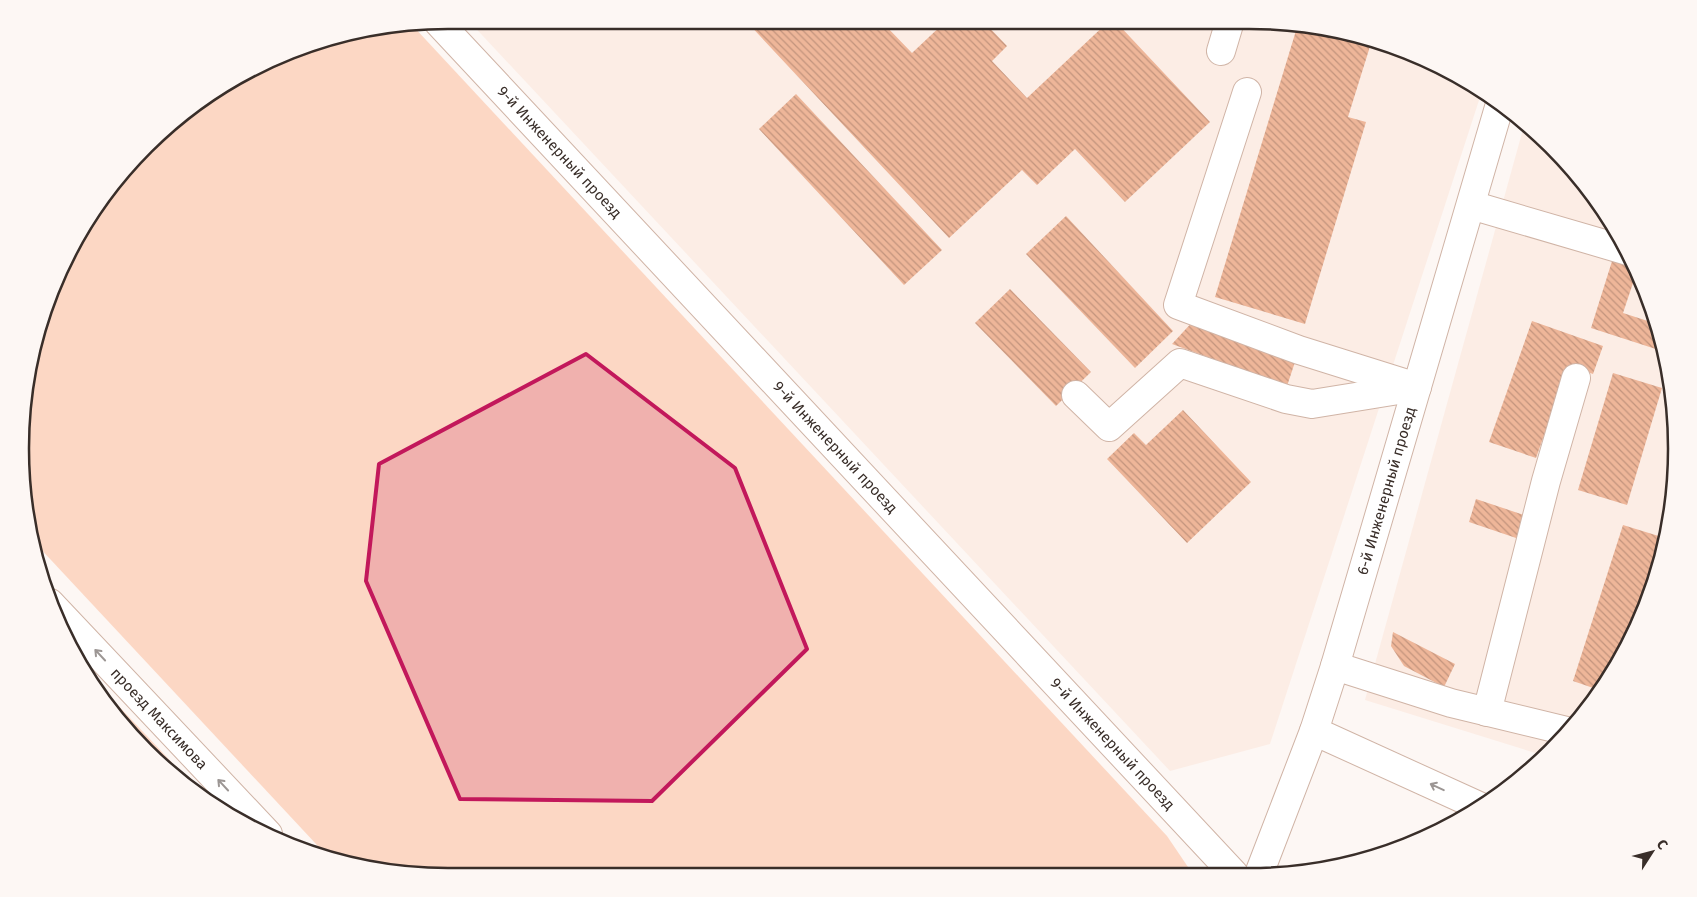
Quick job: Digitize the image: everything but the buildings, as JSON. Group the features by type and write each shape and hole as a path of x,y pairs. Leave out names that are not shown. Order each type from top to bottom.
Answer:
{"street":[{"name":"9-й Инженерный проезд","path":"445,29 1228,868"},
{"path":"1221,51 1228,29"},
{"path":"1247,92 1178,305 1299,350 1417,387"},
{"name":"6-й Инженерный проезд","path":"1262,867 1314,730 1335,666 1498,111"},
{"path":"1471,205 1617,248"},
{"path":"1076,395 1109,427 1180,363 1286,399 1312,404 1417,387"},
{"path":"1487,712 1546,482 1576,378"},
{"name":"проезд Максимова","path":"66,620 256,821"},
{"path":"1335,666 1451,703 1560,729"},
{"path":"1314,730 1473,803"}],"highlighted area":[{"path":"586,354 735,468 807,649 652,801 460,799 366,581 379,464"}],"shaded area":[{"path":"476,29 1276,30 1330,37 1383,51 1434,72 1480,98 1270,744 1170,771"},
{"path":"417,30 1167,836 1188,868 448,868 394,865 340,854 319,848 41,550 32,503 30,476 29,448 32,394 43,340 51,314 72,263 99,215 115,193 172,133 215,99 263,72 288,61 340,43 394,32"},
{"path":"1523,131 1564,172 1598,215 1625,263 1646,314 1654,340 1665,394 1668,448 1665,503 1654,557 1646,583 1625,634 1598,682 1564,725 1536,753 1365,700"},
{"path":"109,696 179,770 133,725"}]}
